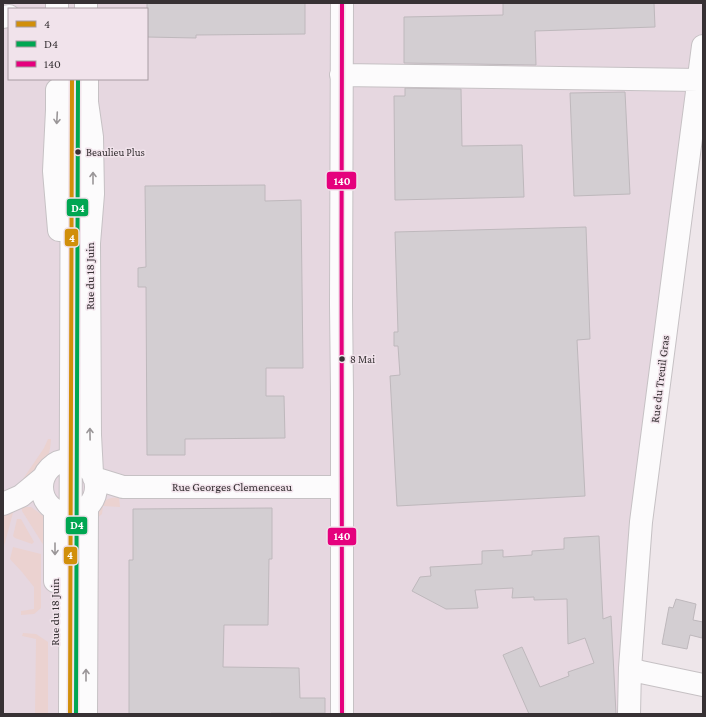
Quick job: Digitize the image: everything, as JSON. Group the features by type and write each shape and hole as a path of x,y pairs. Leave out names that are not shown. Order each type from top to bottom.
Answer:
{"street":[{"path":"342,3 342,714"},
{"name":"Rue du Treuil Gras","path":"628,714 641,522 703,46"},
{"path":"341,75 699,80"},
{"path":"57,80 54,171 59,242 58,467 77,498 86,714"},
{"path":"72,80 58,467 43,485 43,492 45,499 77,498"},
{"name":"Rue du 18 Juin","path":"56,714 77,498 90,435 89,243 93,194 92,138 87,102 87,80"},
{"path":"12,500 58,467 79,463 86,467 77,498 70,714"},
{"name":"Rue Georges Clemenceau","path":"77,498 123,487 341,486"},
{"path":"12,500 77,498"},
{"path":"630,668 641,672 703,685"}],"shaded area":[{"path":"3,3 703,3 703,46 629,714 3,714"},
{"path":"48,439 51,439 49,454 46,460 39,470 24,485 23,479 44,448"},
{"path":"119,497 120,507 103,506 102,514 96,519 97,508 102,503 106,500"},
{"path":"22,507 31,507 44,517 48,526 44,546 22,511"},
{"path":"14,509 3,550 3,513"},
{"path":"17,519 21,519 34,542 32,544 13,536"},
{"path":"13,547 41,554 41,608 34,614 21,615 21,611 34,609 34,587 10,559"},
{"path":"23,633 36,634 48,642 48,714 35,714 36,639 22,636"}],"building":[{"path":"147,3 305,3 305,34 196,35 196,38 148,37"},
{"path":"503,3 654,3 655,27 535,31 536,65 404,63 404,17 503,15"},
{"path":"405,88 461,89 462,146 522,145 524,197 395,200 394,96 405,96"},
{"path":"625,92 630,194 574,196 570,93"},
{"path":"265,185 265,201 301,200 303,368 266,368 266,396 284,396 285,438 185,439 185,455 147,455 146,287 138,287 138,268 146,267 145,186"},
{"path":"586,227 590,339 577,340 585,496 397,506 390,376 400,375 398,346 394,346 394,332 398,332 395,232"},
{"path":"272,508 272,559 269,559 268,625 224,625 223,667 299,668 300,698 325,698 325,713 129,714 129,560 133,560 133,509"},
{"path":"599,536 603,619 611,616 616,714 529,714 503,655 522,647 540,687 569,676 568,672 594,663 585,638 568,644 567,599 534,600 534,597 512,598 513,588 475,590 478,608 446,609 412,591 420,577 431,576 430,567 482,564 482,551 503,550 503,557 532,555 532,551 564,549 564,538"},
{"path":"676,599 696,604 693,620 703,622 702,638 690,635 687,649 662,644 669,607 673,608"}],"transit line":[{"name":"140","path":"342,3 342,714"},
{"name":"4","path":"70,714 72,80"},
{"name":"D4","path":"76,714 78,80"}],"place":[{"name":"Beaulieu Plus","path":"78,152"},
{"name":"8 Mai","path":"342,359"}]}
